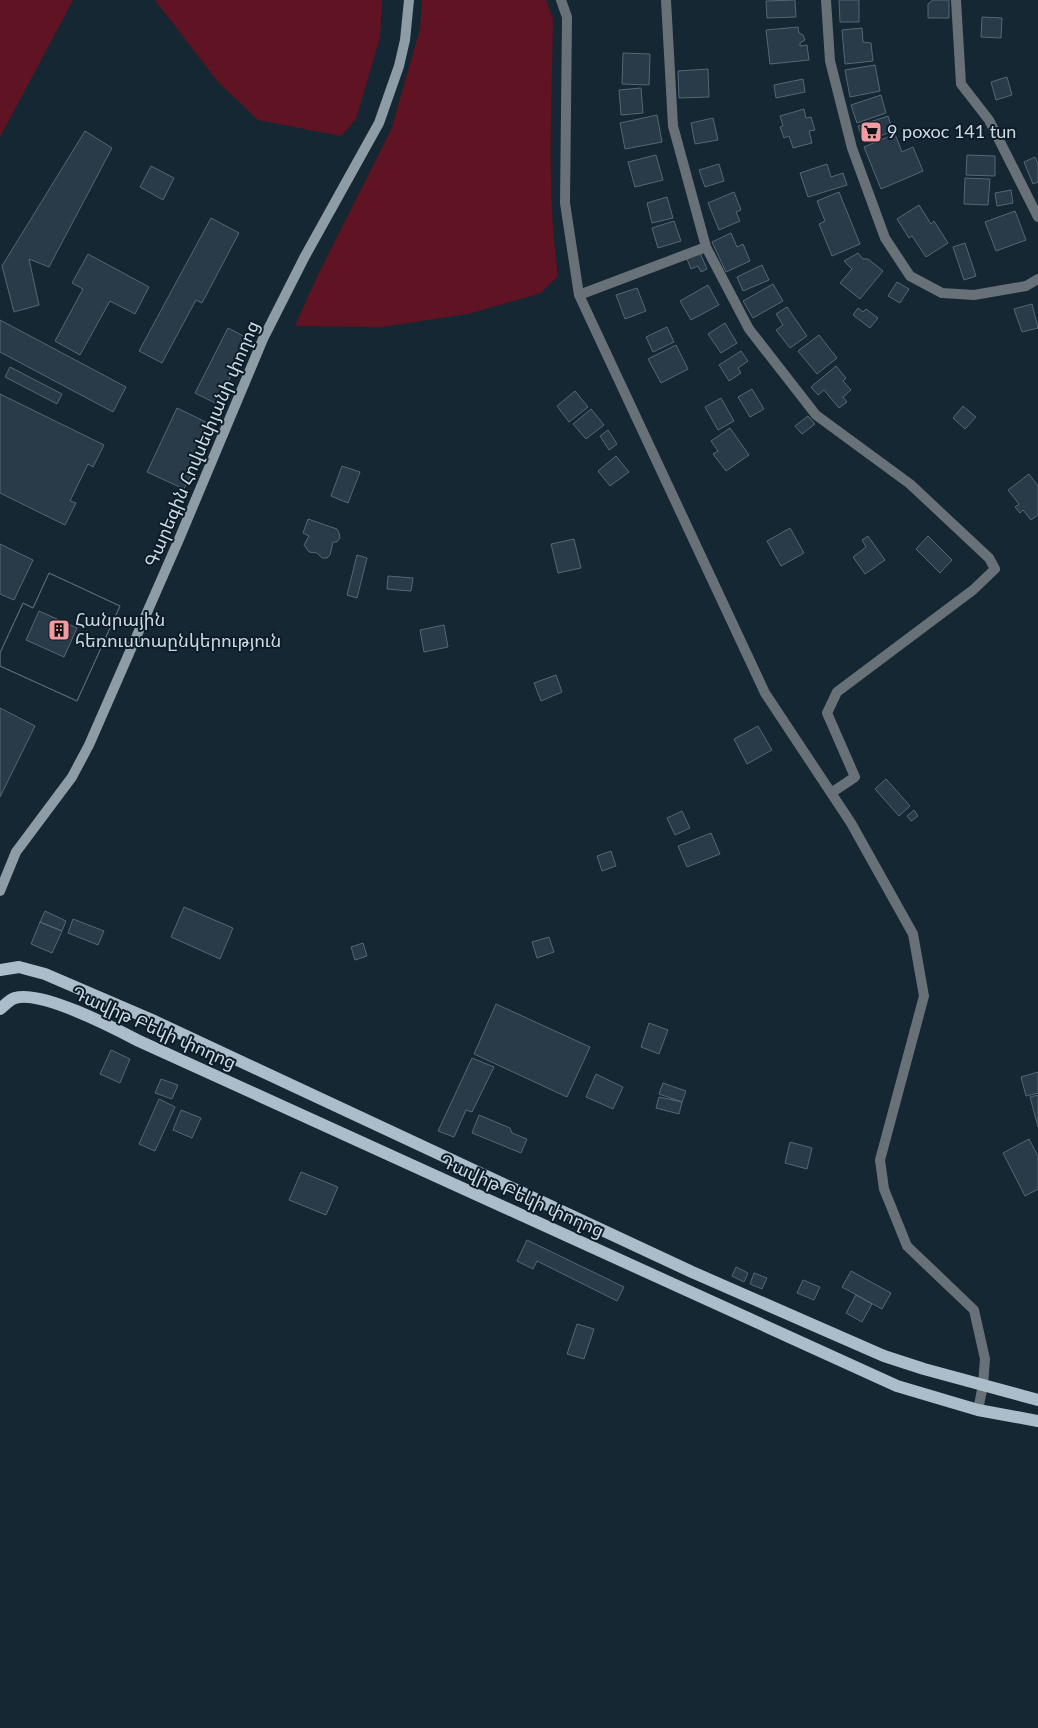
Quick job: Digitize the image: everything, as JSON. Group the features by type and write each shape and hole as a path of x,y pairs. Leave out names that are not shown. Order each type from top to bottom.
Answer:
{"main road":[{"name":"Գարեգին Հովսեփյանի փողոց","path":"0,891 16,852 72,777 89,745 177,545 263,339 304,258 379,124 399,66 405,40 409,0"},
{"name":"Դավիթ Բեկի փողոց","path":"0,970 19,967 54,978 152,1020 701,1276 875,1352 924,1369 1038,1400"},
{"name":"Դավիթ Բեկի փողոց","path":"2,1003 14,998 28,997 49,1001 98,1020 139,1041 897,1386 978,1410 1038,1421"},
{"path":"504,1208 513,1188"}],"street":[{"path":"560,0 567,17 565,204 579,295 765,693 851,823 913,934 924,996 880,1160 884,1189 907,1246 974,1310 985,1359 983,1385 978,1410"},
{"path":"666,0 673,126 706,247 749,329 816,415 910,484 989,558 995,569 973,590 837,692 827,713 855,777 831,793"},
{"path":"826,0 830,61 852,148 884,238 910,276 942,293 974,295 1026,286 1038,279"},
{"path":"956,0 961,84 989,120 1038,217"},
{"path":"579,295 706,247"}],"shaded area":[{"path":"0,0 73,0 0,137"},
{"path":"155,0 382,0 380,37 356,119 341,136 258,120 218,82"},
{"path":"422,0 546,0 553,19 551,180 554,244 558,276 541,293 468,314 382,327 295,326 316,279 391,130 420,29"}],"building":[{"path":"795,0 796,17 767,18 766,1"},
{"path":"839,0 859,0 859,22 840,22"},
{"path":"933,0 949,0 949,18 928,18 928,4"},
{"path":"982,17 1002,18 1001,38 981,37"},
{"path":"798,27 799,33 803,35 805,40 800,43 800,46 807,45 809,60 770,64 766,30"},
{"path":"862,28 863,42 871,43 873,61 845,64 842,30"},
{"path":"623,53 650,54 649,85 622,84"},
{"path":"875,65 880,91 850,97 845,70"},
{"path":"708,69 709,97 679,98 678,71"},
{"path":"1007,77 1012,95 996,100 991,82"},
{"path":"803,79 805,92 776,98 774,85"},
{"path":"641,88 643,113 621,115 619,90"},
{"path":"881,95 886,113 857,123 851,105"},
{"path":"804,109 806,118 811,117 815,130 809,131 812,143 793,148 789,136 784,138 780,127 783,126 780,116"},
{"path":"657,115 662,142 625,149 620,123"},
{"path":"888,116 893,131 864,142 858,126"},
{"path":"713,118 718,140 695,144 691,123"},
{"path":"85,131 112,148 49,267 29,259 39,305 14,312 2,266"},
{"path":"895,134 902,152 913,147 923,171 881,189 864,147"},
{"path":"656,155 663,180 635,187 628,162"},
{"path":"967,155 995,156 995,176 966,175"},
{"path":"1035,157 1038,164 1038,182 1033,184 1024,162"},
{"path":"719,164 724,181 705,187 699,170"},
{"path":"827,164 831,177 843,173 847,185 808,197 800,173"},
{"path":"151,166 174,178 163,200 140,187"},
{"path":"965,178 990,179 988,205 964,204"},
{"path":"1011,190 1013,203 997,206 995,193"},
{"path":"734,192 741,210 736,212 740,221 719,230 708,203"},
{"path":"839,192 860,244 832,256 819,224 825,221 817,201"},
{"path":"667,197 673,218 652,223 647,203"},
{"path":"919,205 931,224 934,221 948,243 926,257 912,236 909,238 897,219"},
{"path":"1015,211 1026,240 996,251 985,222"},
{"path":"211,218 239,233 202,303 196,300 162,363 139,351"},
{"path":"674,221 681,241 658,248 652,228"},
{"path":"731,233 737,247 743,244 750,261 726,272 712,242"},
{"path":"965,243 976,276 964,280 953,247"},
{"path":"700,253 707,269 701,272 698,266 691,269 687,259"},
{"path":"858,253 863,259 868,259 883,271 860,299 840,283 852,269 844,261"},
{"path":"88,254 149,287 135,314 110,301 80,355 55,341 83,289 72,283"},
{"path":"762,265 769,280 743,291 737,277"},
{"path":"897,282 909,289 900,303 888,296"},
{"path":"773,284 783,301 753,318 743,301"},
{"path":"708,285 719,305 691,320 680,301"},
{"path":"637,288 646,311 625,319 616,295"},
{"path":"1032,304 1038,328 1022,332 1014,309"},
{"path":"787,307 807,336 790,348 776,330 783,325 776,314"},
{"path":"858,308 863,312 866,309 878,318 870,328 853,315"},
{"path":"0,320 126,387 113,412 0,352"},
{"path":"725,323 737,343 721,353 708,334"},
{"path":"667,327 674,342 653,352 646,337"},
{"path":"228,328 249,339 217,404 195,393"},
{"path":"819,335 837,358 817,374 798,351"},
{"path":"676,345 688,369 661,383 648,359"},
{"path":"741,351 748,361 738,368 741,373 729,381 719,365"},
{"path":"836,366 846,378 843,381 851,390 843,397 847,402 839,408 824,390 818,395 811,387"},
{"path":"10,367 62,394 57,404 5,377"},
{"path":"752,389 764,409 750,417 738,397"},
{"path":"575,391 588,407 569,422 557,406"},
{"path":"0,394 104,445 93,467 88,464 70,501 76,503 65,525 0,493"},
{"path":"721,398 734,421 718,430 705,407"},
{"path":"963,406 976,417 965,429 953,418"},
{"path":"177,408 214,426 184,489 147,472"},
{"path":"591,409 604,425 586,439 573,424"},
{"path":"808,416 815,424 802,434 795,426"},
{"path":"730,428 749,455 726,471 713,454 718,451 711,441"},
{"path":"608,430 617,444 609,450 600,436"},
{"path":"616,456 629,472 610,486 598,471"},
{"path":"342,466 360,472 348,503 331,496"},
{"path":"1029,474 1038,486 1038,515 1031,520 1023,510 1020,513 1015,507 1019,504 1008,490"},
{"path":"308,519 337,529 339,533 340,538 337,542 333,542 330,555 327,558 322,558 317,553 309,552 304,545 309,536 303,533"},
{"path":"790,528 804,553 781,566 767,541"},
{"path":"868,536 885,560 865,574 853,557 866,547 862,540"},
{"path":"928,536 952,560 940,573 916,549"},
{"path":"574,539 581,568 558,573 551,544"},
{"path":"0,544 33,560 14,600 0,594"},
{"path":"357,555 367,558 357,598 347,595"},
{"name":"Հանրային հեռուստաընկերություն","path":"49,573 120,606 77,701 0,666 0,653 23,603 33,608","holes":["39,611 77,628 64,657 26,640"]},
{"name":"Հանրային հեռուստաընկերություն","path":"49,573 120,606 77,701 0,666 0,653 23,603 33,608"},
{"path":"388,576 413,578 411,591 387,589"},
{"path":"444,625 448,647 424,652 420,630"},
{"path":"556,675 562,692 541,701 534,683"},
{"path":"0,708 35,726 0,797"},
{"path":"758,726 772,750 747,764 734,739"},
{"path":"886,779 910,806 899,816 875,789"},
{"path":"914,810 918,816 911,821 907,816"},
{"path":"682,811 690,828 675,835 667,818"},
{"path":"711,833 720,854 687,867 678,846"},
{"path":"611,851 616,866 602,871 597,856"},
{"path":"184,907 233,928 220,959 171,937"},
{"path":"45,911 66,921 62,931 40,922"},
{"path":"73,919 104,931 98,945 68,933"},
{"path":"40,922 62,931 52,953 31,944"},
{"path":"549,937 554,952 537,958 532,942"},
{"path":"363,943 367,956 355,960 351,947"},
{"path":"496,1004 590,1047 567,1097 474,1054"},
{"path":"649,1023 668,1030 659,1054 641,1047"},
{"path":"111,1050 130,1059 120,1083 100,1074"},
{"path":"472,1058 494,1067 472,1112 466,1110 454,1137 438,1131"},
{"path":"1038,1072 1038,1093 1026,1096 1021,1077"},
{"path":"596,1074 623,1087 613,1109 586,1097"},
{"path":"161,1079 178,1085 172,1099 155,1093"},
{"path":"663,1083 686,1091 682,1102 659,1094"},
{"path":"1038,1095 1038,1127 1030,1097"},
{"path":"659,1097 682,1102 679,1114 656,1108"},
{"path":"159,1099 175,1107 155,1151 139,1144"},
{"path":"181,1110 201,1118 192,1138 173,1130"},
{"path":"479,1115 510,1128 512,1133 527,1139 521,1153 472,1133"},
{"path":"1029,1139 1038,1156 1038,1189 1025,1196 1003,1153"},
{"path":"790,1142 812,1148 807,1169 785,1163"},
{"path":"301,1172 338,1187 326,1215 289,1200"},
{"path":"527,1240 624,1287 617,1301 537,1261 533,1269 517,1261"},
{"path":"736,1267 748,1273 744,1282 732,1276"},
{"path":"851,1271 891,1293 882,1309 842,1287"},
{"path":"754,1273 767,1278 762,1289 750,1284"},
{"path":"803,1280 820,1287 814,1300 797,1293"},
{"path":"856,1295 872,1304 862,1322 846,1313"},
{"path":"577,1324 594,1329 584,1359 567,1354"}],"place":[{"name":"9 poxoc 141 tun","path":"871,132"},
{"name":"Հանրային հեռուստաընկերություն","path":"59,630"}]}
